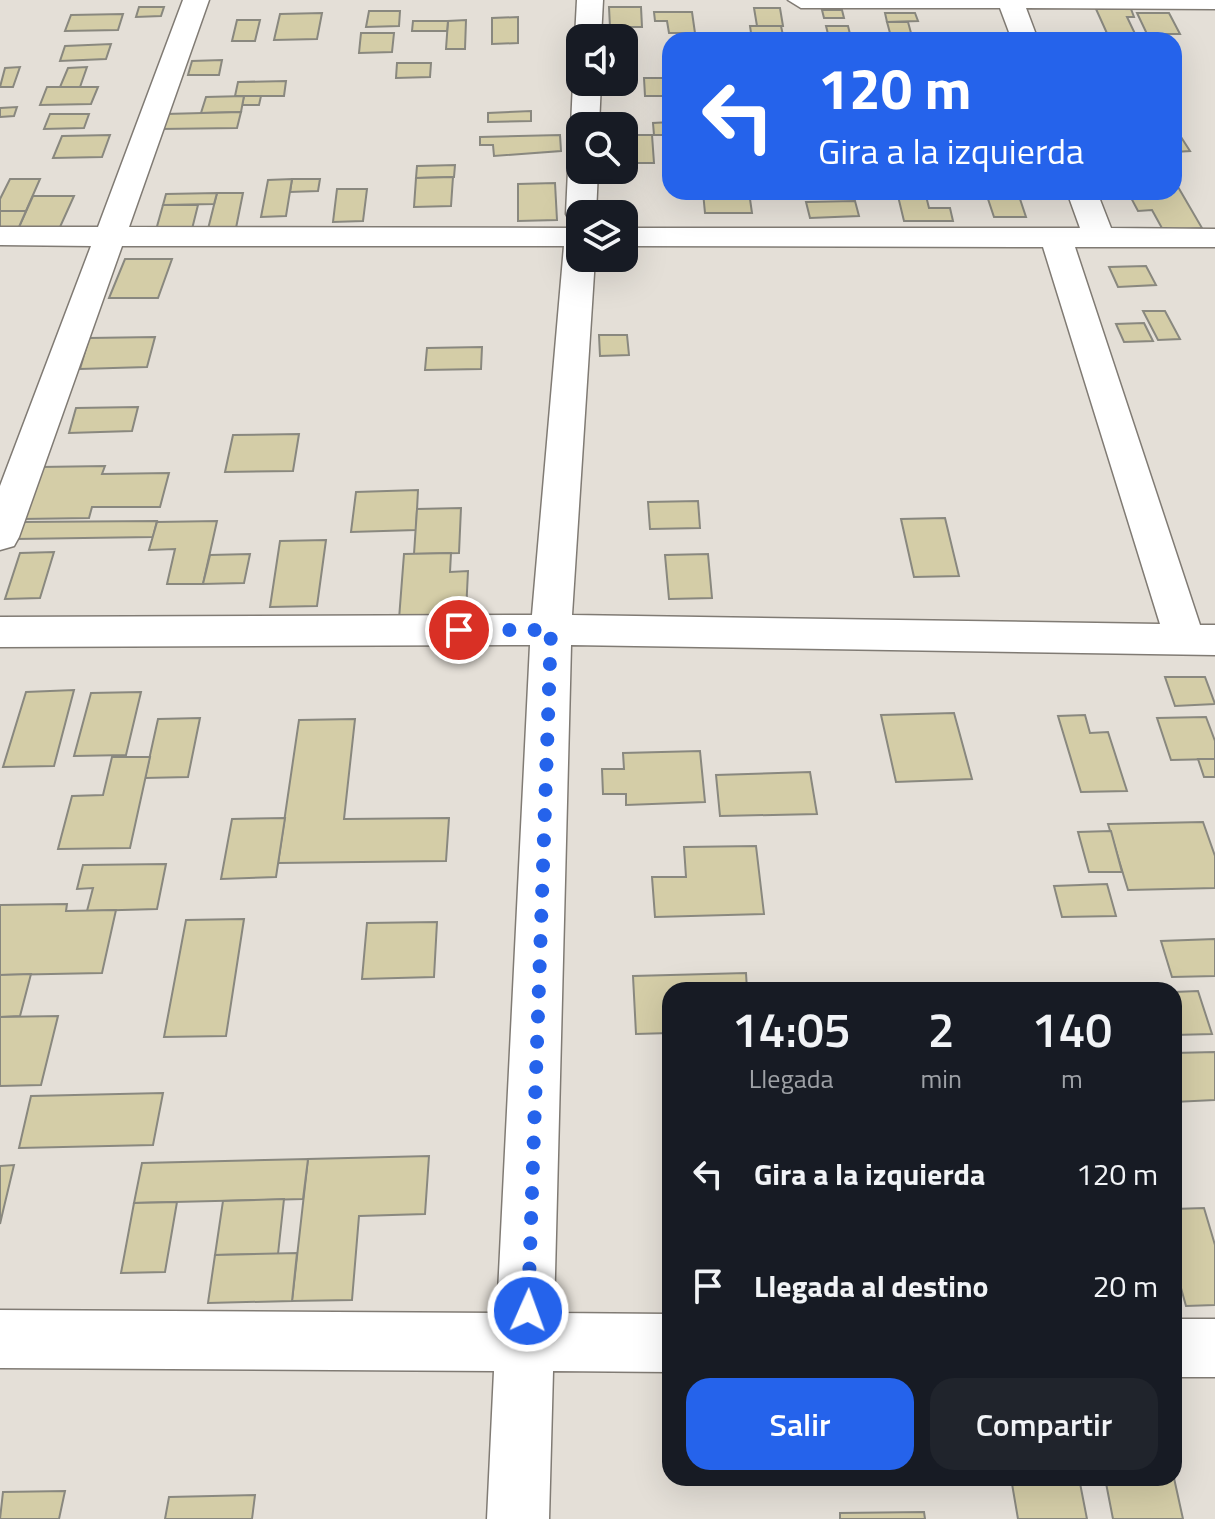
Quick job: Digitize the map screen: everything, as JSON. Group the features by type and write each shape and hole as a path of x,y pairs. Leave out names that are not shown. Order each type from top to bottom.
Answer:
{"street":[{"path":"0,537 196,0"},
{"path":"589,24 590,0"},
{"path":"801,0 1215,1"},
{"path":"1010,1 1022,32"},
{"path":"1085,200 1099,238"},
{"path":"0,236 566,237"},
{"path":"638,237 1215,238"},
{"path":"0,632 551,630 1200,640 1056,238"},
{"path":"518,1519 527,1342 551,630 578,272"},
{"path":"0,1339 662,1343"},
{"path":"1182,1348 1215,1348"}],"building":[{"path":"139,7 164,7 161,16 136,17"},
{"path":"609,7 641,7 642,27 638,24 610,24"},
{"path":"754,8 780,8 783,26 757,26"},
{"path":"1096,9 1131,9 1134,17 1127,17 1134,32 1106,32"},
{"path":"822,10 842,10 844,18 824,18"},
{"path":"369,11 400,11 399,26 366,27"},
{"path":"654,12 692,12 695,32 669,32 667,21 655,21"},
{"path":"322,13 317,39 274,40 280,14"},
{"path":"885,13 915,13 918,21 887,22"},
{"path":"1137,13 1169,13 1179,32 1146,32"},
{"path":"123,14 118,30 65,31 71,15"},
{"path":"518,17 518,43 492,44 492,18"},
{"path":"237,20 260,20 255,41 232,41"},
{"path":"466,20 465,49 446,49 448,21"},
{"path":"413,21 448,21 447,31 412,31"},
{"path":"887,22 908,22 911,32 890,32"},
{"path":"750,26 781,26 782,32 751,32"},
{"path":"826,26 848,26 850,32 828,32"},
{"path":"361,33 394,33 392,52 359,53"},
{"path":"111,44 106,59 60,61 65,46"},
{"path":"222,60 219,75 188,75 192,61"},
{"path":"397,63 431,63 430,77 396,78"},
{"path":"20,67 13,87 0,87 5,68"},
{"path":"87,67 80,87 60,87 68,68"},
{"path":"644,78 662,78 662,96 645,96"},
{"path":"286,81 284,96 235,96 238,82"},
{"path":"47,87 98,87 91,104 40,105"},
{"path":"244,96 261,96 259,105 242,105"},
{"path":"244,96 241,112 201,113 206,97"},
{"path":"17,107 14,116 0,117 0,108"},
{"path":"531,111 531,121 488,122 488,113"},
{"path":"241,112 237,128 160,129 165,114"},
{"path":"50,114 89,114 84,128 44,129"},
{"path":"662,122 662,135 654,135 653,123"},
{"path":"110,135 102,157 53,158 62,136"},
{"path":"560,135 561,151 494,156 493,145 480,145 480,137"},
{"path":"638,135 652,135 654,163 638,163"},
{"path":"1182,139 1190,151 1182,152"},
{"path":"455,165 454,177 416,178 417,166"},
{"path":"453,177 451,206 414,207 416,178"},
{"path":"10,179 40,179 26,211 0,211 0,199"},
{"path":"292,179 320,179 318,191 290,192"},
{"path":"292,179 286,216 261,217 268,180"},
{"path":"555,183 557,220 518,221 518,184"},
{"path":"337,189 367,189 363,221 333,222"},
{"path":"217,193 243,193 236,228 208,229"},
{"path":"217,193 214,204 163,205 166,194"},
{"path":"1182,194 1202,228 1163,230 1152,210 1138,211 1132,200 1182,200"},
{"path":"33,196 74,196 60,227 19,227"},
{"path":"704,200 750,200 752,213 705,213"},
{"path":"899,200 927,200 929,208 950,208 953,221 904,221"},
{"path":"988,200 1020,200 1026,217 994,217"},
{"path":"855,201 859,216 810,218 806,202"},
{"path":"163,205 198,205 192,229 156,230"},
{"path":"0,211 26,211 19,227 0,227"},
{"path":"125,259 172,259 158,298 109,298"},
{"path":"1146,266 1156,285 1118,287 1109,267"},
{"path":"1143,311 1165,311 1180,339 1158,340"},
{"path":"1144,323 1153,341 1124,342 1116,324"},
{"path":"599,335 627,335 629,355 600,356"},
{"path":"155,337 147,367 80,369 89,338"},
{"path":"482,347 481,369 425,370 427,348"},
{"path":"138,407 132,431 69,433 76,408"},
{"path":"299,434 293,471 225,472 233,435"},
{"path":"105,466 102,474 169,473 160,507 92,507 89,518 22,519 40,467"},
{"path":"418,490 416,530 351,532 356,492"},
{"path":"698,501 700,528 650,529 648,502"},
{"path":"461,508 459,553 414,554 417,509"},
{"path":"945,518 959,576 914,577 901,519"},
{"path":"157,521 153,537 15,539 20,522"},
{"path":"217,521 203,584 167,584 175,549 149,550 157,522"},
{"path":"326,540 317,606 270,607 280,541"},
{"path":"54,552 40,598 5,599 20,553"},
{"path":"451,553 450,572 468,571 466,612 449,612 448,618 399,619 404,554"},
{"path":"250,554 244,583 203,584 210,555"},
{"path":"708,554 712,598 669,599 665,555"},
{"path":"1165,677 1205,677 1215,704 1175,706"},
{"path":"74,690 54,766 3,767 26,692"},
{"path":"141,692 126,755 74,756 91,693"},
{"path":"954,713 972,779 896,782 881,715"},
{"path":"1085,715 1090,733 1108,732 1127,791 1081,792 1058,716"},
{"path":"1206,717 1215,741 1215,759 1171,760 1157,718"},
{"path":"200,718 188,777 145,778 158,719"},
{"path":"355,719 344,819 449,818 446,861 278,863 299,720"},
{"path":"700,751 705,802 626,805 626,794 603,794 602,769 624,769 623,753"},
{"path":"112,757 150,757 130,848 58,849 72,796 103,795"},
{"path":"1198,759 1215,759 1215,777 1204,777"},
{"path":"810,772 817,814 720,816 716,775"},
{"path":"285,818 276,877 221,879 232,819"},
{"path":"1203,822 1215,856 1215,888 1128,890 1108,824"},
{"path":"1111,831 1122,872 1089,872 1078,832"},
{"path":"756,846 764,914 655,917 652,877 686,877 684,847"},
{"path":"166,864 157,909 87,911 93,888 77,889 83,865"},
{"path":"1107,884 1116,916 1062,917 1054,886"},
{"path":"67,904 66,911 116,910 102,973 0,975 0,905"},
{"path":"244,919 226,1036 164,1037 186,920"},
{"path":"437,922 434,977 362,979 367,923"},
{"path":"1215,939 1215,976 1172,977 1161,941"},
{"path":"746,973 747,982 662,982 662,1033 636,1034 633,976"},
{"path":"31,974 20,1016 0,1017 0,975"},
{"path":"1198,991 1212,1034 1182,1035 1182,992"},
{"path":"58,1016 41,1085 0,1086 0,1017"},
{"path":"1215,1052 1215,1100 1182,1102 1182,1053"},
{"path":"163,1093 153,1145 19,1148 31,1096"},
{"path":"429,1156 425,1214 359,1216 352,1300 292,1301 308,1159"},
{"path":"308,1159 303,1199 134,1203 142,1163"},
{"path":"14,1165 3,1211 0,1224 0,1166"},
{"path":"284,1199 278,1254 215,1255 223,1201"},
{"path":"177,1202 165,1272 121,1273 134,1203"},
{"path":"1204,1208 1215,1245 1215,1305 1186,1306 1182,1292 1182,1209"},
{"path":"297,1253 292,1301 208,1303 215,1255"},
{"path":"1012,1486 1081,1486 1087,1519 1018,1519"},
{"path":"1107,1486 1176,1486 1183,1519 1113,1519"},
{"path":"65,1491 59,1519 0,1519 3,1492"},
{"path":"255,1495 252,1519 165,1519 169,1497"},
{"path":"924,1512 925,1519 840,1519 840,1513"}],"route":[{"path":"459,630 551,630 528,1311"}]}
